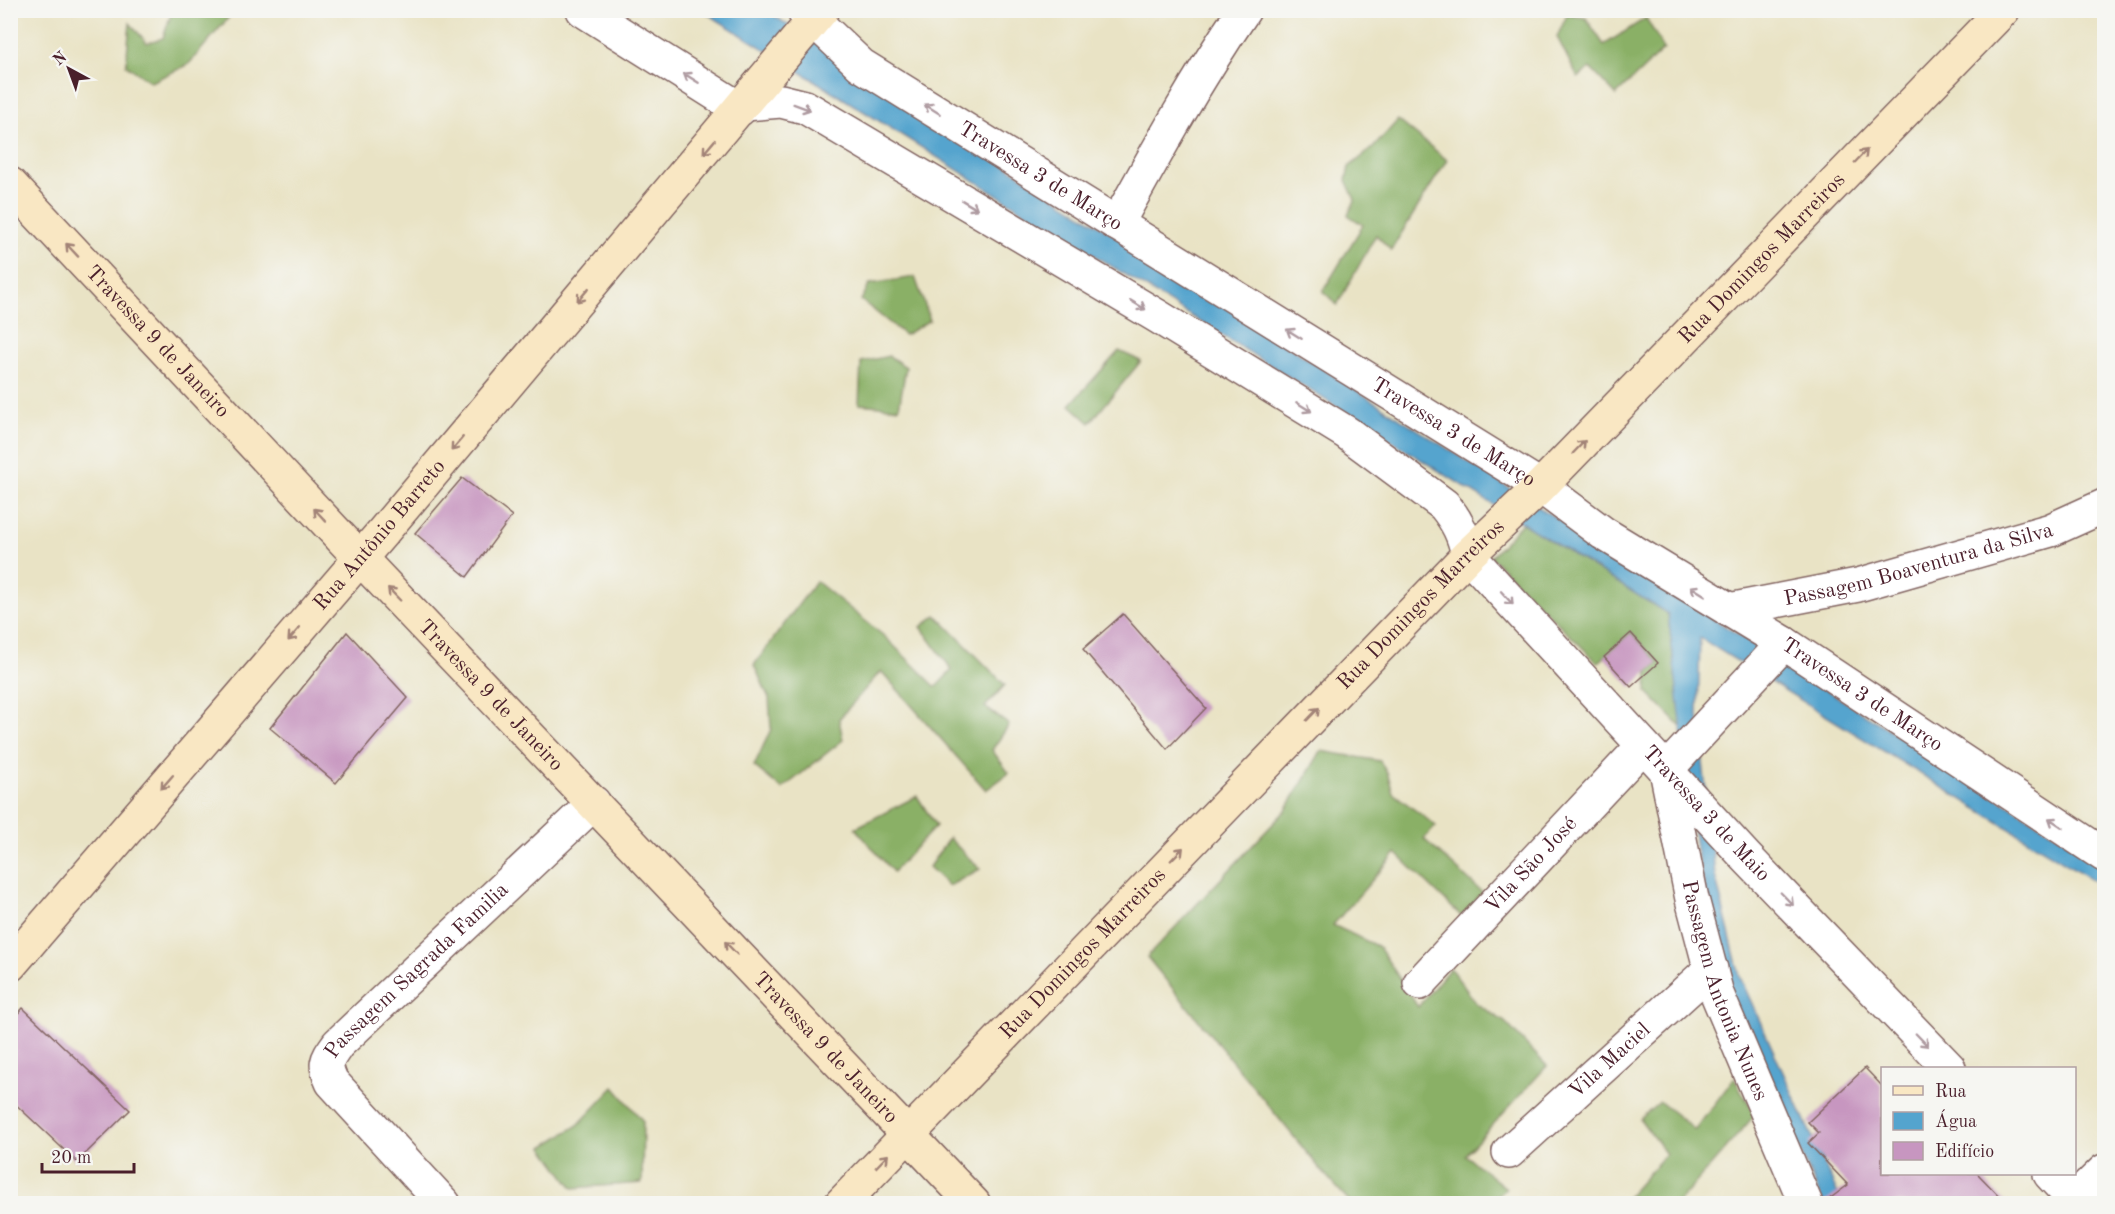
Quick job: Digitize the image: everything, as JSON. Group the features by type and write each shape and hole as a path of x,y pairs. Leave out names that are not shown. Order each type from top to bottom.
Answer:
{"main road":[{"name":"Rua Domingos Marreiros","path":"841,1203 1473,550 1539,488 2003,10"},
{"name":"Rua Antônio Barreto","path":"15,951 360,558 744,105 811,18"},
{"name":"Travessa 9 de Janeiro","path":"10,184 360,558 974,1203"}],"street":[{"path":"583,10 744,105 782,101 805,107 1157,316 1347,433 1444,506 1456,520 1465,540 1473,550"},
{"path":"1117,224 1168,129 1244,10"},
{"name":"Travessa 3 de Março","path":"811,18 861,65 1539,488 1603,532 1729,610 1771,656 2104,855"},
{"name":"Passagem Boaventura da Silva","path":"1729,610 1858,585 2051,530 2104,506"},
{"name":"Travessa 3 de Maio","path":"1473,550 1643,746 1683,761 1746,857 1948,1067"},
{"path":"1683,761 1771,656"},
{"name":"Vila São José","path":"1420,983 1643,746"},
{"name":"Passagem Antonia Nunes","path":"1683,761 1692,899 1717,994 1806,1203"},
{"name":"Passagem Sagrada Familia","path":"444,1203 332,1082 326,1070 326,1061 338,1044 594,803"},
{"name":"Vila Maciel","path":"1509,1152 1711,969"},
{"path":"2052,1175 2074,1202 2104,1171"}],"green space":[{"path":"172,11 221,11 229,17 188,65 151,82 126,65 130,23 147,43 163,38"},
{"path":"1567,15 1586,18 1604,45 1646,18 1664,49 1616,95 1590,68 1578,78 1557,37"},
{"path":"1398,120 1447,160 1391,250 1376,235 1337,305 1323,291 1363,225 1348,215 1355,200 1346,180 1349,167 1373,148"},
{"path":"915,277 930,320 905,335 861,300 870,284"},
{"path":"1119,351 1141,361 1090,423 1070,405"},
{"path":"889,356 906,367 899,408 859,404 861,362"},
{"path":"1522,523 1668,614 1683,729 1647,692 1648,672 1658,663 1631,633 1598,663 1491,557"},
{"path":"816,581 884,636 936,687 952,670 921,627 936,615 1005,685 985,707 1009,725 992,750 1009,773 986,790 881,671 839,719 843,740 782,789 754,766 771,729 769,698 754,665"},
{"path":"1321,751 1380,761 1388,775 1393,793 1436,826 1424,839 1486,896 1464,919 1396,853 1333,925 1379,947 1418,1007 1450,968 1477,1004 1505,1022 1547,1066 1465,1155 1506,1188 1489,1203 1351,1203 1321,1170 1147,957 1286,810"},
{"path":"917,796 936,826 893,872 855,828"},
{"path":"949,838 980,869 949,886 929,867"},
{"path":"1734,1078 1755,1115 1678,1203 1621,1204 1666,1154 1640,1119 1660,1102 1695,1130"},
{"path":"614,1087 643,1121 642,1183 573,1188 543,1147 578,1125"}],"water":[{"path":"703,11 767,11 1704,613 2104,865 2104,887 1700,638 1698,715 1715,875 1740,977 1842,1203 1823,1203 1726,985 1696,849 1668,614"}],"building":[{"path":"462,478 512,516 467,577 415,533"},
{"path":"1123,614 1206,708 1167,749 1083,649"},
{"path":"347,632 408,698 336,783 270,728"},
{"path":"1631,633 1658,663 1631,687 1604,657"},
{"path":"23,1008 130,1110 77,1162 10,1099 10,1022"},
{"path":"1865,1068 1881,1085 1881,1175 1979,1175 2006,1203 1824,1203 1848,1185 1808,1143 1819,1133 1808,1122"}]}
